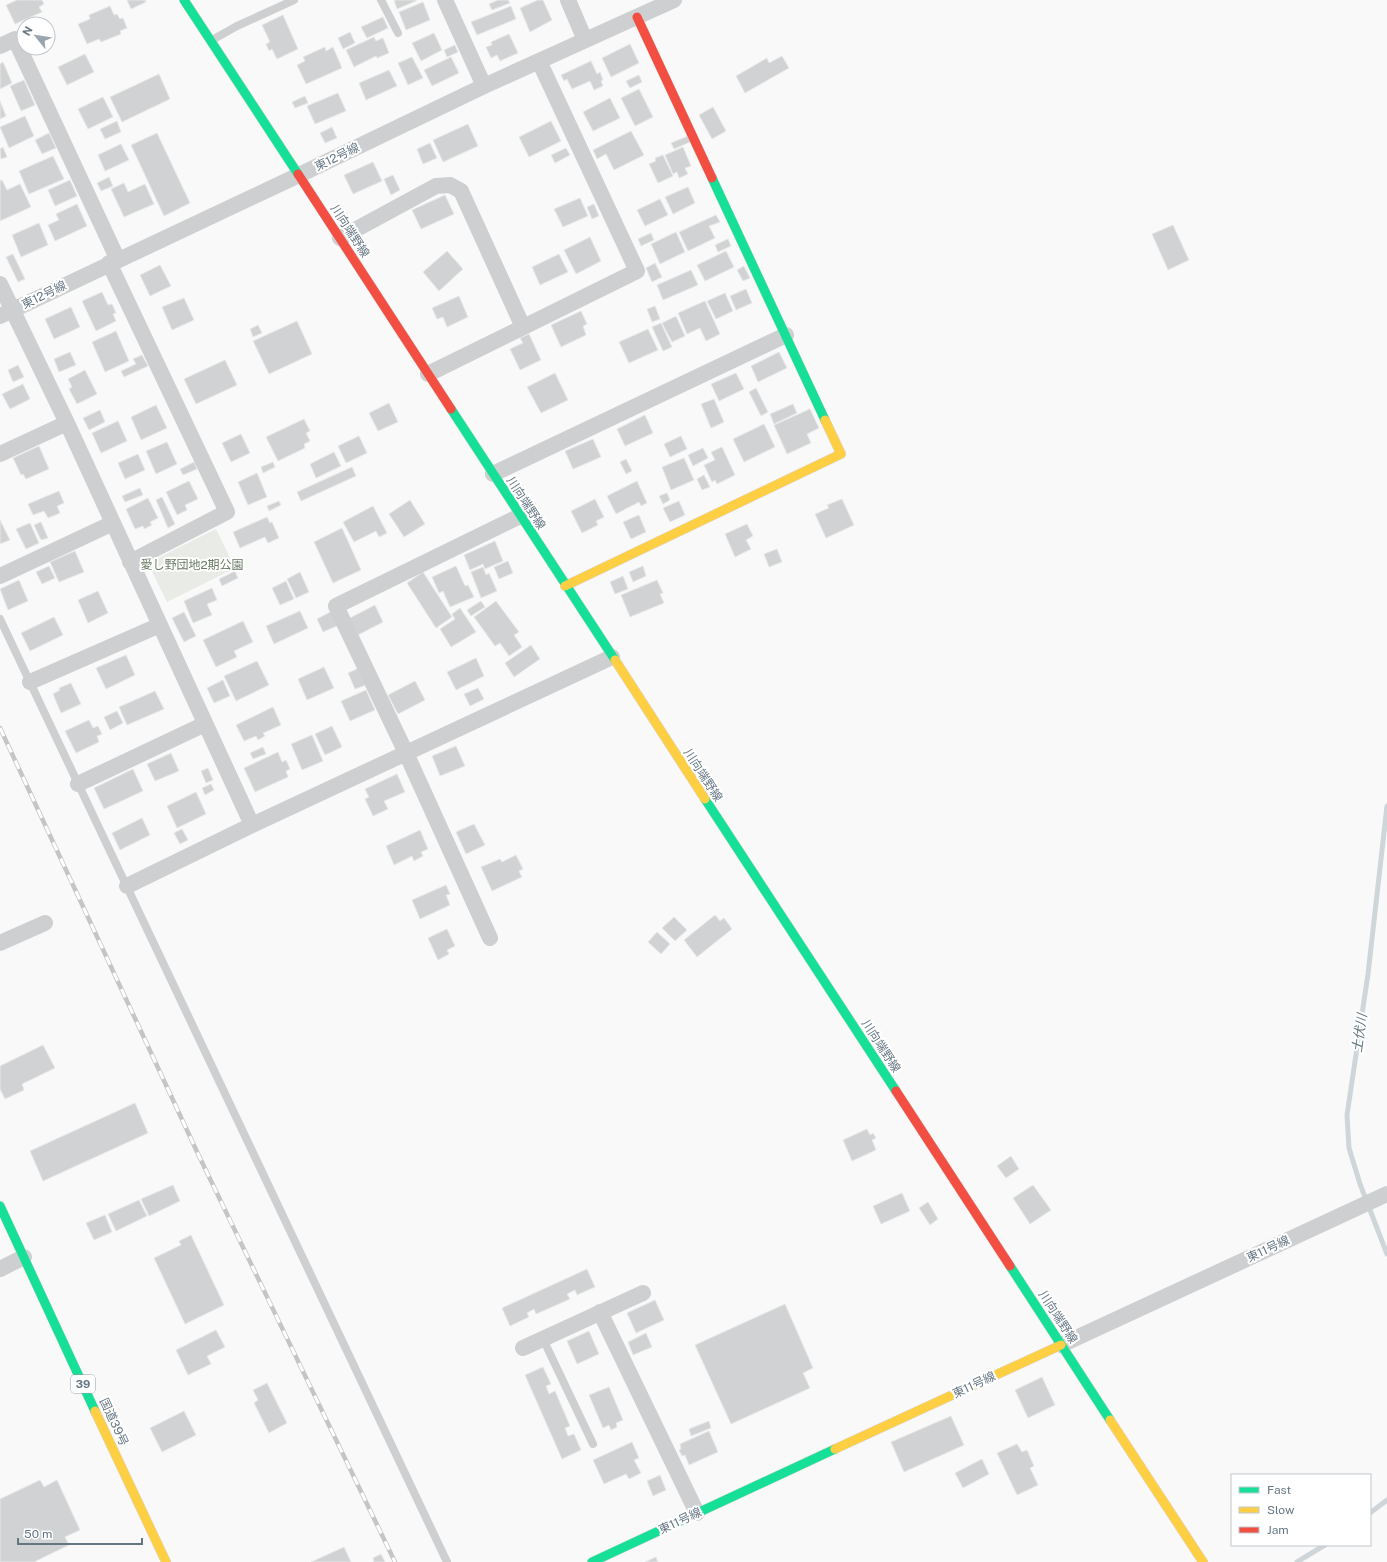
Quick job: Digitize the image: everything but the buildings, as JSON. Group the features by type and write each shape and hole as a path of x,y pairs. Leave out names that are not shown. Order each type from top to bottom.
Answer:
{"main road":[{"name":"川向端野線","path":"184,0 1203,1562"},
{"path":"565,586 840,454 637,17"},
{"name":"国道39号","path":"0,1206 166,1562"},
{"name":"東11号線","path":"592,1562 1061,1345"}],"street":[{"path":"445,0 484,86"},
{"path":"568,0 585,40"},
{"name":"東12号線","path":"6,313 484,86 637,17 649,5 674,0"},
{"path":"0,46 15,39 114,262 228,512 130,562"},
{"path":"428,374 637,271 539,61"},
{"path":"340,238 436,186 450,185 461,191 523,327"},
{"path":"0,284 6,313 67,423 252,825"},
{"path":"493,474 786,335"},
{"path":"0,454 67,423"},
{"path":"490,938 406,753 336,606 520,516"},
{"path":"0,576 113,523"},
{"path":"30,682 160,625"},
{"path":"127,886 252,825 612,657"},
{"path":"78,784 205,724"},
{"path":"0,944 44,922"},
{"name":"東11号線","path":"1061,1345 1380,1198"},
{"path":"0,1269 24,1257"},
{"path":"523,1348 642,1292"},
{"path":"600,1312 697,1513"}],"lane":[{"path":"210,41 237,26 294,0"},
{"path":"381,0 398,33"},
{"path":"0,619 447,1562"},
{"path":"543,1339 593,1444"}],"green space":[{"name":"愛し野団地2期公園","path":"216,529 235,568 167,602 148,563"}],"waterway":[{"name":"土伏川","path":"1387,806 1368,974 1347,1115 1349,1148 1360,1184 1387,1254"},
{"name":"土伏川","path":"1371,1512 1387,1500"},
{"name":"土伏川","path":"1297,1562 1323,1546"}],"railway":[{"path":"0,728 199,1156 395,1562"}],"traffic: fast":[{"path":"184,0 298,174"},
{"path":"712,178 825,420"},
{"path":"451,409 615,660"},
{"path":"705,799 896,1091"},
{"path":"0,1206 95,1411"},
{"path":"1010,1266 1110,1420"},
{"path":"592,1562 835,1449"}],"traffic: slow":[{"path":"565,586 841,454 825,420"},
{"path":"615,660 705,799"},
{"path":"835,1449 1061,1345"},
{"path":"95,1411 166,1562"},
{"path":"1110,1420 1203,1562"}],"traffic: jam":[{"path":"637,17 712,178"},
{"path":"298,174 451,409"},
{"path":"896,1091 1010,1266"}]}
